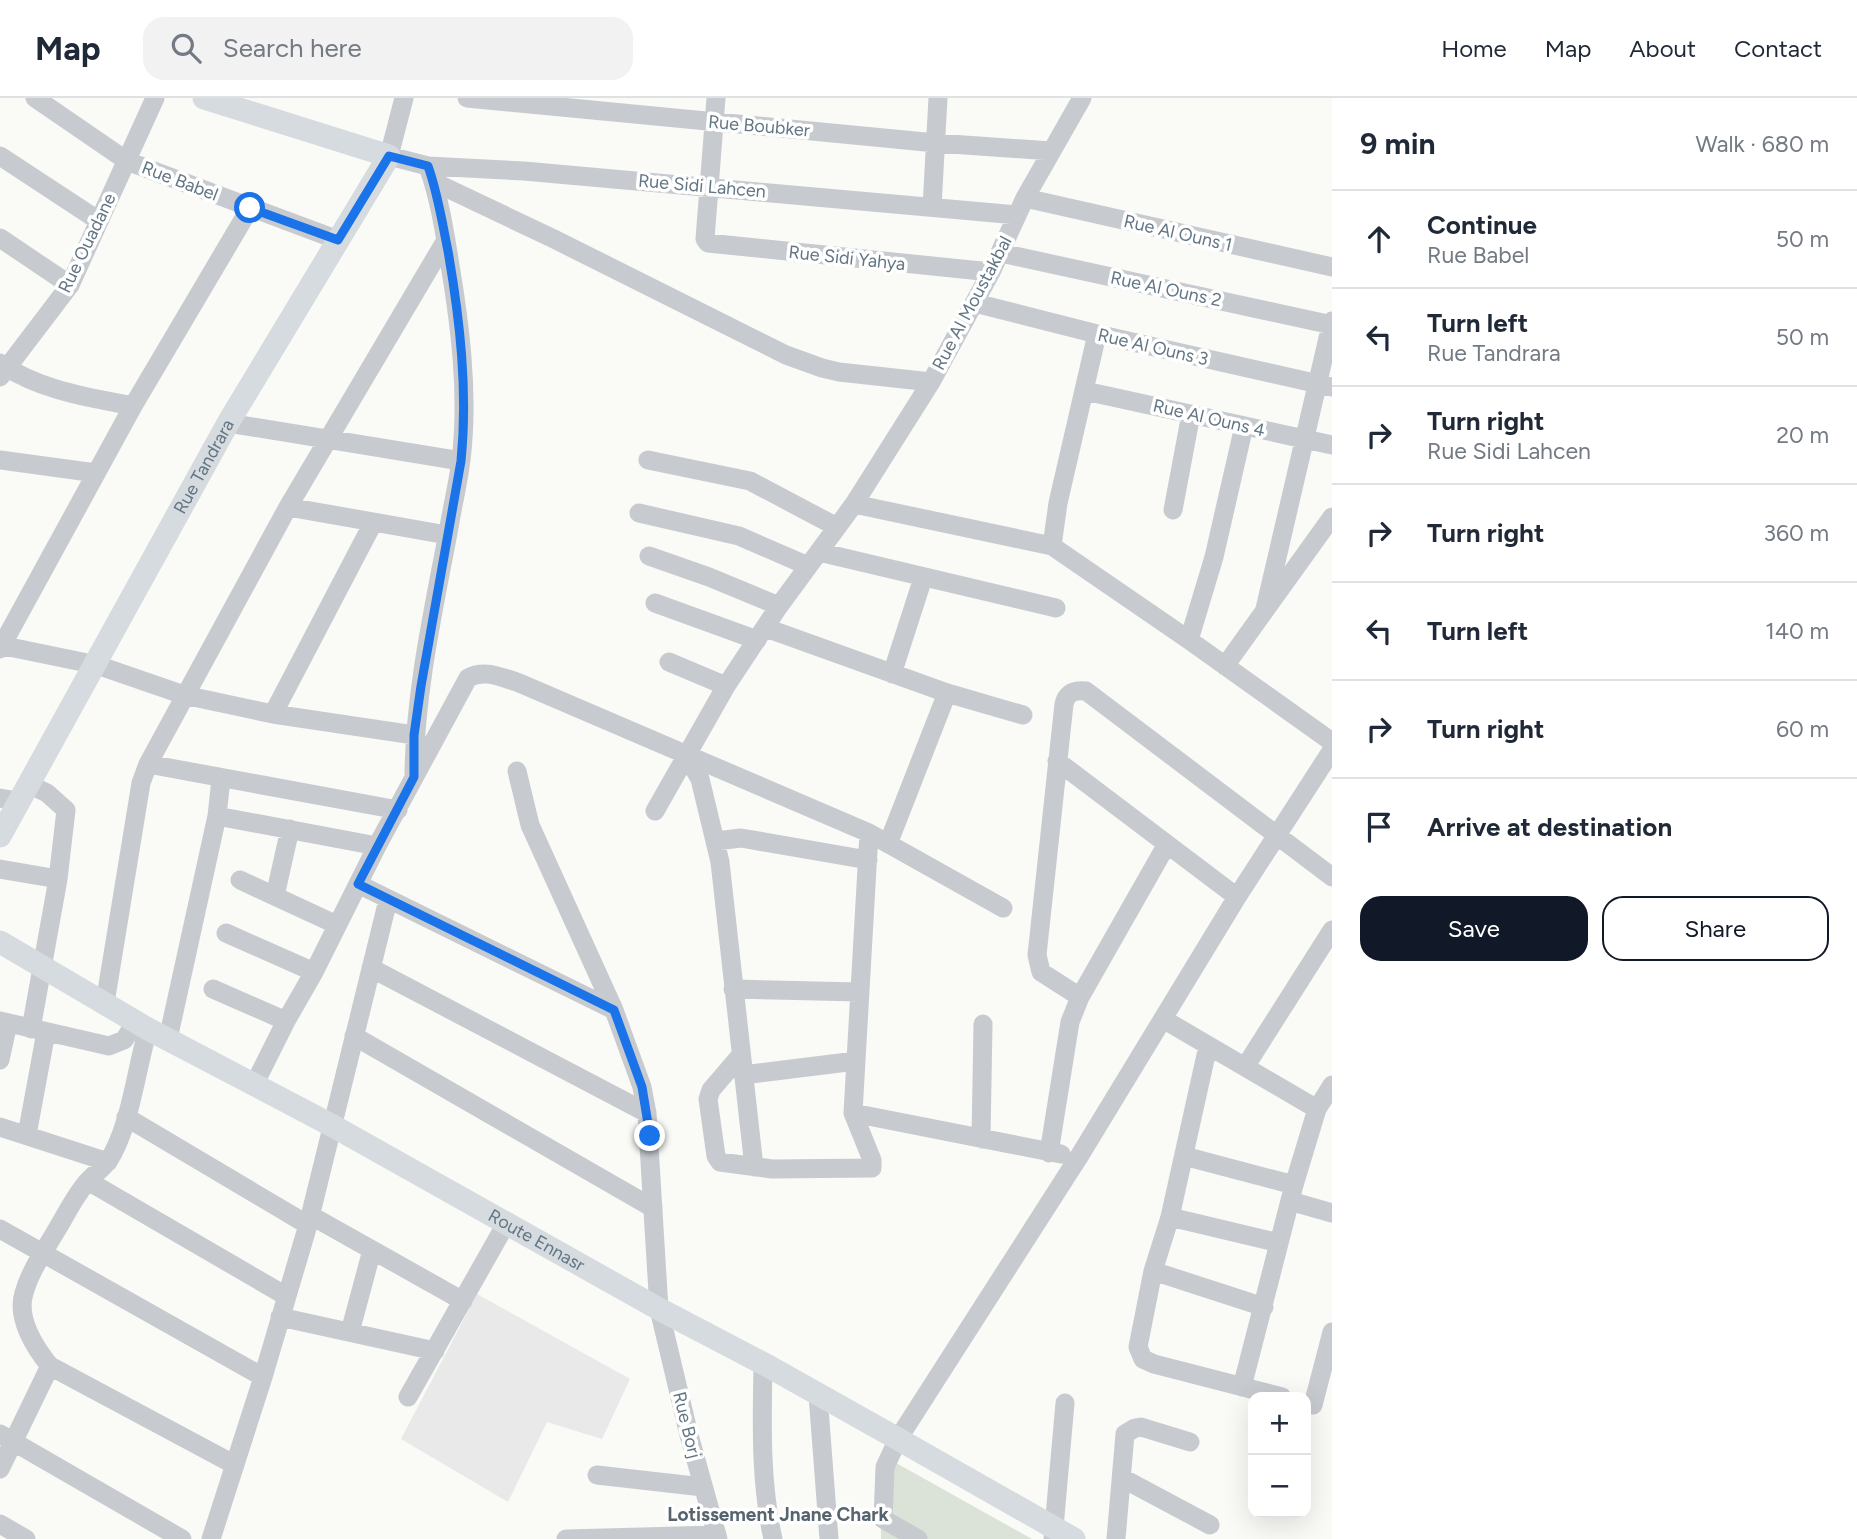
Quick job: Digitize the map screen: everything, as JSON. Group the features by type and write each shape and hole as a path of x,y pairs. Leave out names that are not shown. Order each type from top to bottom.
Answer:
{"main road":[{"path":"204,98 389,156"},
{"name":"Rue Tandrara","path":"0,836 15,794 97,665 228,423 389,156"},
{"name":"Route Ennasr","path":"0,942 150,1030 334,1126 659,1309 898,1439 1060,1536"}],"street":[{"name":"Rue Babel","path":"35,98 127,161 338,240"},
{"name":"Rue Ouadane","path":"2,369 70,285 155,98"},
{"name":"Rue Tandrara","path":"389,156 404,98"},
{"name":"Rue Boubker","path":"467,98 936,143 1051,151"},
{"path":"709,186 716,98"},
{"path":"932,207 938,98"},
{"name":"Rue Al Moustakbal","path":"655,811 726,686 779,606 854,504 931,382 1001,253 1021,207 1082,98"},
{"path":"0,156 99,221"},
{"name":"Rue Sidi Lahcen","path":"389,156 431,174 524,171 932,207 1021,207"},
{"path":"414,777 414,735 461,461 464,413 456,306 446,240 431,174"},
{"path":"431,174 786,355 839,372 931,382"},
{"name":"Rue Sidi Yahya","path":"709,186 705,239 708,243 991,272"},
{"name":"Rue Al Ouns 1","path":"1021,207 1332,267"},
{"path":"250,208 132,406 1,646 97,665 184,695 273,714 414,735"},
{"path":"0,238 70,285"},
{"path":"105,1003 141,783 148,764 326,439 446,240"},
{"name":"Rue Al Ouns 2","path":"1001,253 1332,324"},
{"name":"Rue Al Ouns 3","path":"975,303 1097,334 1325,385"},
{"path":"1265,609 1303,439 1325,385 1332,324"},
{"path":"1052,546 1058,503 1097,334"},
{"path":"2,369 57,390 132,406"},
{"name":"Rue Al Ouns 4","path":"1085,391 1332,445"},
{"path":"1173,510 1191,414"},
{"path":"228,423 461,461"},
{"path":"1189,640 1214,557 1244,426"},
{"path":"648,460 750,481 837,527"},
{"path":"1,463 96,473"},
{"path":"854,504 1052,546 1332,742"},
{"path":"288,507 447,535"},
{"path":"639,513 739,536 813,559 923,578 1056,608"},
{"path":"1225,666 1332,517"},
{"path":"273,714 373,523"},
{"path":"649,556 779,606"},
{"path":"892,674 923,578"},
{"path":"655,603 1023,715"},
{"path":"669,662 726,686"},
{"path":"254,1085 377,846 468,678 483,673 517,682 869,833 1003,908"},
{"path":"1080,997 1046,976 1037,964 1065,698 1074,691 1086,691 1332,877"},
{"path":"888,844 947,693"},
{"path":"883,1539 885,1467 898,1439 1080,1155 1237,897 1332,750"},
{"path":"687,757 700,779 716,841 754,1167"},
{"path":"1057,761 1237,897"},
{"path":"148,764 398,810"},
{"name":"Rue Borj","path":"517,771 530,825 614,1010 642,1087 647,1113 659,1309 717,1537"},
{"path":"221,779 217,816 115,1151 108,1162 88,1181 42,1253 23,1293 23,1302 28,1332 38,1352 51,1366 235,1465"},
{"path":"15,794 47,793 66,810 58,879 43,966 27,1135"},
{"path":"217,816 377,846"},
{"path":"275,896 290,829"},
{"path":"741,1055 711,1090 708,1099 716,1156 720,1162 754,1167 872,1168 872,1160 853,1113 869,833"},
{"path":"716,841 741,838 868,860"},
{"path":"1049,1153 1070,1022 1080,997 1167,844"},
{"path":"0,869 58,879"},
{"path":"240,880 337,925"},
{"path":"358,884 614,1010"},
{"path":"211,1539 263,1377 309,1220 388,900"},
{"path":"1245,1068 1332,930"},
{"path":"226,933 314,972"},
{"path":"371,968 647,1113"},
{"path":"213,989 286,1021"},
{"path":"733,989 860,992"},
{"path":"1163,1019 1317,1109"},
{"path":"0,1060 4,1022 113,1046 150,1030"},
{"path":"981,1139 983,1024"},
{"path":"354,1037 653,1208"},
{"path":"1208,1046 1170,1217 1153,1271 1138,1347 1143,1359 1262,1392"},
{"path":"743,1075 856,1060"},
{"path":"1242,1387 1292,1193 1317,1109 1332,1085"},
{"path":"853,1113 1049,1153 1080,1155"},
{"path":"126,1117 309,1220 372,1250 463,1301"},
{"path":"0,1127 108,1162"},
{"path":"1184,1156 1292,1193 1332,1213"},
{"path":"88,1181 286,1296"},
{"path":"1170,1217 1279,1243"},
{"path":"408,1397 507,1222"},
{"path":"0,1229 263,1377"},
{"path":"350,1332 372,1250"},
{"path":"1153,1271 1264,1307"},
{"path":"280,1317 435,1351"},
{"path":"1317,1406 1331,1341"},
{"path":"763,1364 762,1472 765,1506 773,1539"},
{"path":"0,1469 7,1438 51,1366"},
{"path":"818,1395 829,1539"},
{"path":"1060,1536 1065,1403"},
{"path":"1116,1539 1125,1434 1135,1427 1146,1428 1190,1442"},
{"path":"7,1438 182,1539"},
{"path":"597,1475 703,1487"},
{"path":"1122,1478 1210,1525"},
{"path":"883,1519 918,1539"},
{"path":"0,1524 26,1539"},
{"path":"566,1539 717,1537"}],"shaded area":[{"path":"477,1294 630,1379 602,1439 547,1422 508,1502 401,1439"},
{"path":"880,1454 1032,1539 881,1539"}],"district":[{"name":"Lotissement Jnane Chark","path":"778,1514"}],"route":[{"path":"250,208 338,240 389,156 428,166 442,215 453,278 463,376 464,435 421,686 414,735 414,777 358,884 614,1010 642,1087 650,1136"}]}
